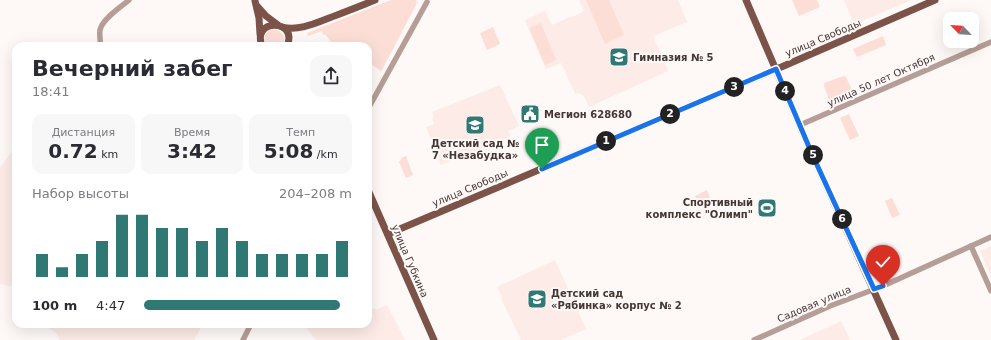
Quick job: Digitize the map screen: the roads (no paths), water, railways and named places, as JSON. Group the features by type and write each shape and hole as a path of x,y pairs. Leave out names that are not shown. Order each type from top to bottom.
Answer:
{"main road":[{"path":"290,42 294,35 312,25 375,0"},
{"path":"746,0 800,126 896,340"},
{"name":"улица Свободы","path":"388,234 935,0"},
{"path":"254,1 266,16 288,34 288,42"},
{"path":"254,1 259,18 261,42"},
{"path":"261,42 261,34 265,28 271,25 294,29 312,25"},
{"name":"улица Губкина","path":"372,199 434,340"}],"street":[{"path":"100,42 100,31 102,26 111,14 129,0"},
{"path":"372,101 427,2"},
{"name":"улица 50 лет Октября","path":"800,126 991,42"},
{"name":"Садовая улица","path":"754,340 830,306 883,286 991,237"},
{"path":"971,246 991,291"},
{"path":"243,340 249,328"}],"place":[{"name":"Гимназия № 5","path":"619,57"},
{"name":"Мегион 628680","path":"530,114"},
{"name":"Детский сад № 7 «Незабудка»","path":"475,125"},
{"name":"Спортивный комплекс \"Олимп\"","path":"767,208"},
{"name":"Детский сад «Рябинка» корпус № 2","path":"537,299"}]}
